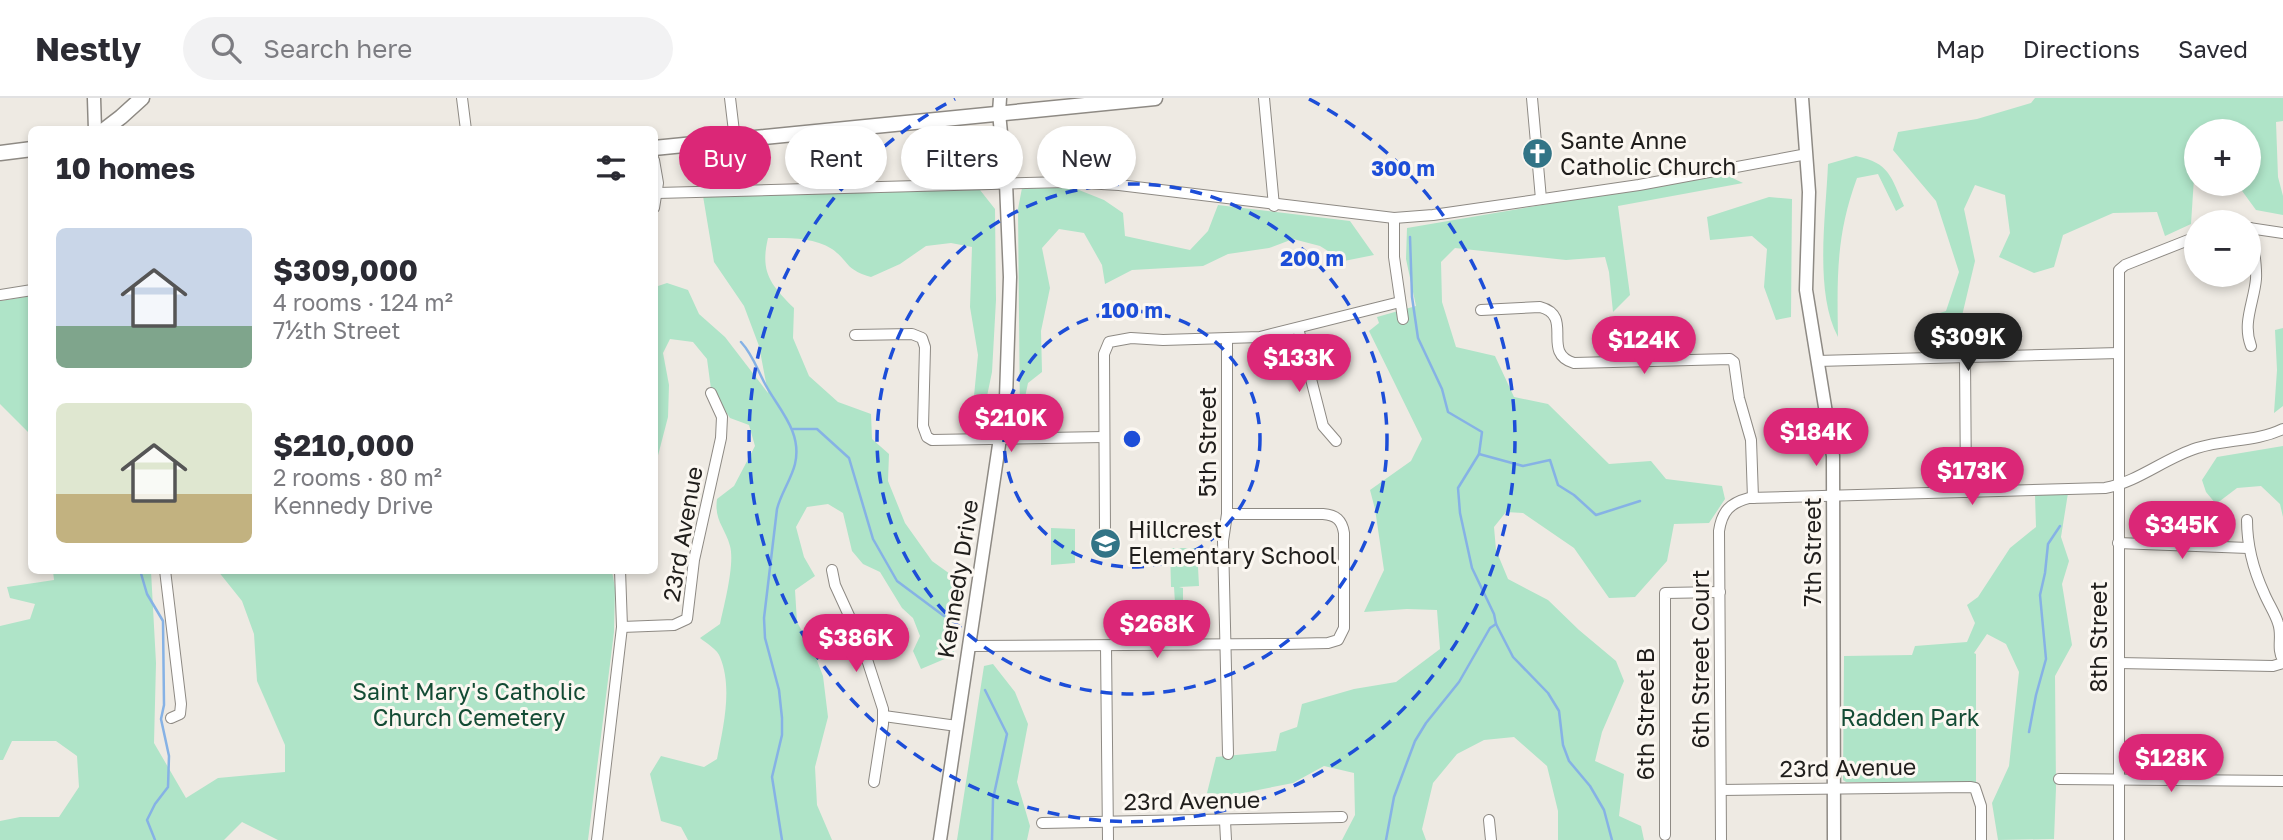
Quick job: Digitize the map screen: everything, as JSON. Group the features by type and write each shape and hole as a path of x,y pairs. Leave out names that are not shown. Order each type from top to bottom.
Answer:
{"main road":[{"path":"109,126 142,98"},
{"path":"771,135 999,106 1155,98"},
{"path":"658,148 679,146"},
{"path":"0,153 28,150"},
{"path":"0,153 28,158"}],"street":[{"path":"94,98 94,126"},
{"path":"462,98 466,126"},
{"path":"730,98 733,126"},
{"name":"Kennedy Drive","path":"992,98 999,106 1001,126"},
{"path":"1264,98 1274,206"},
{"path":"1532,98 1541,200"},
{"name":"7th Street","path":"1802,98 1809,192 1806,290 1829,426 1833,496 1834,840"},
{"path":"1023,183 1067,182 1119,186 1394,218 1541,200 1807,154"},
{"path":"658,193 901,186"},
{"name":"Kennedy Drive","path":"940,840 1006,398 1010,321 1010,236 1006,189"},
{"path":"1394,218 1394,257 1403,319"},
{"path":"2261,230 2283,233"},
{"name":"8th Street","path":"2119,840 2119,279 2121,267 2184,242"},
{"path":"2251,346 2246,328 2255,287"},
{"path":"0,295 28,291"},
{"path":"1105,533 1104,355 1109,342 1131,338 1227,340 1260,337 1400,302"},
{"path":"1481,310 1547,308 1557,320 1559,354 1574,363 1730,359 1734,362 1739,398 1749,430 1754,498 2118,485 2198,448 2259,437 2283,429"},
{"path":"1298,328 1322,426 1336,441"},
{"path":"855,335 912,334 922,338 925,347 923,426 927,437 936,440 1104,437"},
{"name":"5th Street","path":"1227,340 1227,514 1223,541 1228,754"},
{"path":"1817,361 2119,353"},
{"path":"1965,358 1966,492"},
{"name":"23rd Avenue","path":"622,627 674,625 687,619 694,561 721,438 722,416 711,393"},
{"name":"6th Street Court","path":"1721,840 1719,531 1722,518 1730,505 1754,498"},
{"path":"969,646 1225,645 1328,643 1338,640 1344,628 1345,533 1337,517 1323,514 1227,514"},
{"path":"2119,663 2273,666 2283,662 2279,651 2278,622 2263,592 2248,548 2247,520"},
{"path":"2118,543 2248,548"},
{"path":"832,570 835,585 862,644 884,716 874,782"},
{"path":"166,574 181,704 180,714 171,718"},
{"path":"597,840 622,627 621,574"},
{"name":"6th Street B","path":"1665,835 1665,593 1720,592"},
{"path":"1106,646 1108,840"},
{"path":"884,716 957,726"},
{"path":"2059,779 2283,781"},
{"name":"23rd Avenue","path":"1721,790 1957,785 1975,788 1981,806 1981,840"},
{"name":"23rd Avenue","path":"1042,823 1342,817"},
{"path":"1489,820 1491,840"},
{"path":"1225,821 1226,840"}],"green space":[{"path":"2035,98 2283,98 2283,121 2276,122 2278,177 2283,196 2283,215 2256,210 2246,196 2261,196 2261,119 2184,119 2184,196 2193,196 2192,210 2184,210 2184,227 2165,236 2157,212 2113,213 2063,235 2054,267 2034,273 1999,257 2010,233 2005,195 1975,185 1964,209 1975,261 1961,320 1928,342 1927,317 1946,311 1959,272 1936,201 1893,150 1898,132 1977,119 2031,103"},
{"path":"1856,156 1883,167 1892,179 1904,206 1896,211 1878,174 1857,178 1841,238 1838,337 1826,298 1824,276 1828,164"},
{"path":"1724,174 1743,183 1618,206 1630,295 1613,312 1605,257 1566,260 1455,248 1441,262 1442,302 1456,347 1495,356 1514,397 1548,404 1609,464 1651,461 1666,479 1722,486 1725,499 1709,523 1674,524 1667,561 1635,597 1609,598 1574,548 1523,513 1506,512 1494,527 1496,550 1508,579 1548,600 1616,661 1624,681 1602,732 1595,761 1624,774 1619,816 1641,826 1644,840 1558,840 1558,811 1547,766 1514,737 1484,740 1457,754 1433,783 1422,829 1426,840 1342,840 1355,815 1354,773 1324,766 1293,783 1233,795 1207,793 1216,757 1276,751 1280,733 1297,727 1302,704 1354,689 1396,682 1440,649 1437,610 1364,612 1384,570 1370,490 1411,461 1422,439 1369,331 1379,323 1377,317 1416,306 1406,259 1407,228"},
{"path":"1023,188 1076,189 1104,200 1123,213 1125,236 1190,250 1208,231 1218,205 1350,221 1374,255 1344,261 1320,246 1293,239 1269,248 1228,254 1203,266 1132,270 1105,284 1102,265 1084,233 1059,229 1042,248 1050,288 1041,331 1042,372 1028,383 1020,421 1018,209"},
{"path":"980,190 995,209 996,300 992,372 986,401 974,396 978,355 970,307 972,247 951,243 926,246 900,264 871,277 852,268 825,245 801,239 768,238 766,269 773,284 794,308 793,338 809,376 838,402 871,414 872,439 889,454 888,481 905,523 932,561 957,579 954,655 921,669 913,651 920,636 913,618 902,608 880,572 863,564 852,551 843,513 828,504 807,507 796,527 804,557 815,576 795,590 797,622 823,676 828,717 815,767 817,805 832,840 688,840 681,827 661,821 650,774 661,756 704,767 717,759 726,708 726,682 719,654 700,638 720,624 730,574 730,546 718,519 717,499 734,486 755,446 749,425 730,418 711,389 707,359 693,342 670,339 663,353 669,385 668,417 658,455 658,286 667,283 688,290 699,314 725,337 768,393 759,346 744,306 714,262 703,196"},
{"path":"1769,197 1792,199 1791,317 1776,320 1764,287 1767,249 1752,236 1710,240 1707,217"},
{"path":"28,297 28,432 0,404 0,301"},
{"path":"2283,328 2283,406 2274,413 2277,370 2275,330"},
{"path":"2283,446 2283,517 2280,504 2261,486 2237,488 2216,504 2206,492 2202,480 2217,457"},
{"name":"Radden Park","path":"2068,493 2061,537 2069,561 2062,584 2072,645 2055,676 2054,839 1998,840 1992,803 2009,766 2019,672 2006,644 1987,634 1974,653 1976,782 1843,780 1844,656 1912,655 1915,646 1967,642 1975,623 1967,605 1978,597 2010,548 2036,527 2035,495"},
{"path":"1051,528 1075,529 1075,563 1051,565"},
{"path":"1170,548 1197,548 1199,586 1179,587 1183,588 1183,603 1175,603 1174,587 1171,587"},
{"name":"Saint Mary's Catholic Church Cemetery","path":"53,574 151,574 156,663 154,743 186,798 218,778 285,772 285,745 257,681 254,634 242,601 220,574 613,574 615,588 614,632 588,840 278,840 242,822 224,840 0,840 0,821 20,817 59,817 79,787 77,756 56,741 12,741 3,760 0,760 0,626 30,619 35,604 10,598 7,587 54,580"},
{"path":"993,664 1015,692 1028,724 1017,782 1030,826 1027,840 957,840 984,666"}],"waterway":[{"path":"1410,237 1412,297 1418,338 1442,389 1448,412 1482,432 1479,454 1458,488 1460,513 1472,568 1513,657 1548,693 1559,711 1563,745 1569,761 1590,786 1604,810 1612,840"},
{"path":"741,342 787,419 795,440 796,452 795,464 777,509 764,618 765,638 779,690 782,718 782,735 772,777 782,840"},
{"path":"793,429 817,429 849,458 873,539 897,581 944,616"},
{"path":"1479,454 1523,466 1550,460 1558,485 1596,515 1640,501"},
{"path":"2029,732 2046,659 2040,595 2048,544 2060,526"},
{"path":"141,574 147,594 163,621 164,705 161,719 169,756 168,787 147,820 155,840"},
{"path":"1386,840 1394,797 1415,741 1459,682 1490,628 1496,624"},
{"path":"985,690 1007,734 993,799 992,840"}],"place":[{"name":"Sante Anne Catholic Church","path":"1537,154"},
{"name":"Hillcrest Elementary School","path":"1105,543"}]}
